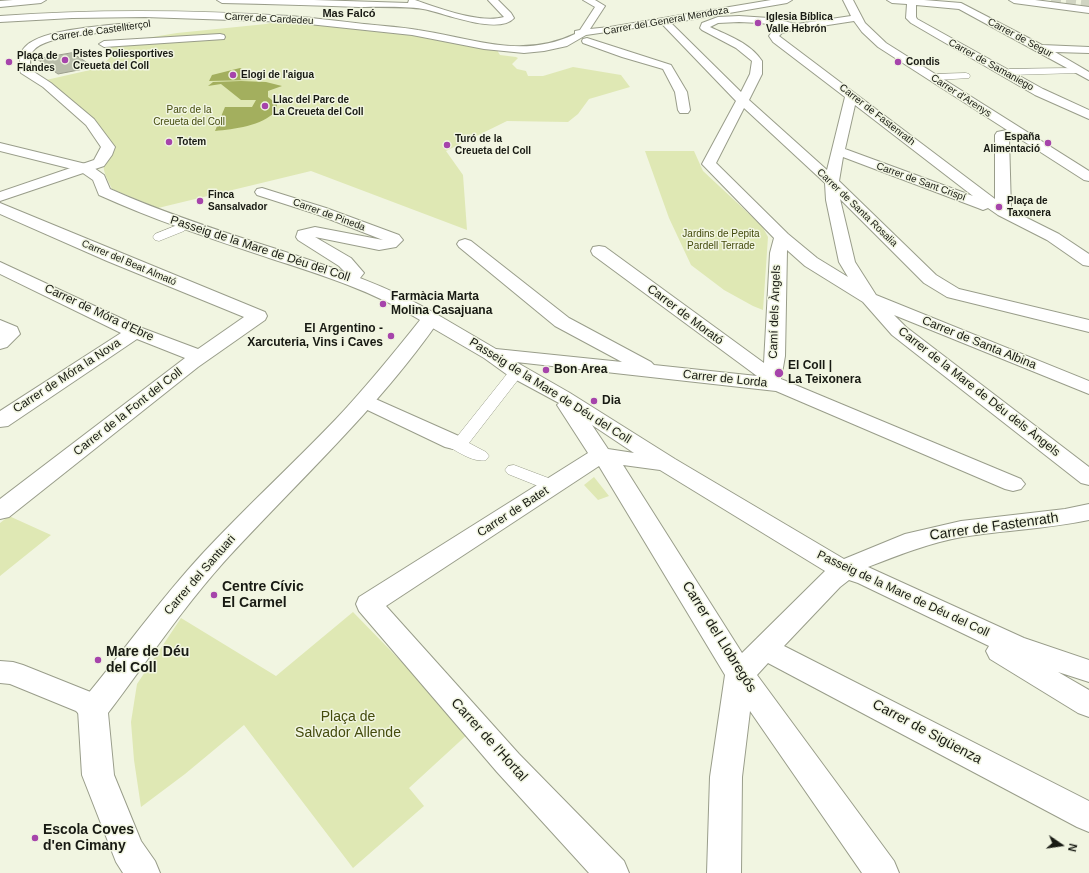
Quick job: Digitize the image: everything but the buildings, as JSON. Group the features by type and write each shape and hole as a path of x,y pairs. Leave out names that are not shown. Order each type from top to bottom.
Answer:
{"street":[{"path":"0,4 41,0"},
{"path":"222,0 424,6"},
{"path":"406,0 478,20 491,22 503,21 509,18 508,15 492,0"},
{"path":"586,35 585,27 594,18 603,3 588,0"},
{"name":"Carrer del General Mendoza","path":"586,35 787,0"},
{"name":"Carrer d'Arenys","path":"848,0 856,18 868,34 882,45 1089,177"},
{"name":"Carrer de Segur","path":"892,0 962,6 1038,47 1089,77"},
{"path":"1014,0 1089,10"},
{"path":"1067,0 1089,2"},
{"name":"Carrer de Samaniego","path":"912,2 911,18 914,21 1039,92 1089,115"},
{"path":"89,15 160,5"},
{"name":"Carrer de Cardedeu","path":"0,19 89,15 290,19 424,34 494,49 545,47 572,41 586,35"},
{"path":"594,18 609,16"},
{"name":"Carrer de Castellterçol","path":"26,58 28,50 36,44 47,39 63,35 143,24 225,17"},
{"name":"Carrer de Fastenrath","path":"856,18 798,27 778,32 774,36 777,40 1003,212 1057,240 1089,261"},
{"path":"742,100 756,74 757,61 740,46 705,28 706,23 716,20 750,19 776,22 798,27"},
{"name":"Carrer de Santa Rosalia","path":"664,21 742,100 832,183 930,279 953,293 1089,326"},
{"path":"559,56 586,35"},
{"path":"586,35 626,55 668,66 681,92 684,110"},
{"path":"93,45 114,42 220,37"},
{"path":"1038,47 1089,50"},
{"path":"0,197 99,163 105,155 108,147 90,122 47,85 25,71 26,58 40,55"},
{"path":"1009,72 1075,71"},
{"path":"938,77 964,75"},
{"path":"851,96 832,183 833,200 847,262 869,298"},
{"name":"Carrer de la Mare de Déu dels Àngels","path":"742,100 709,164 782,237 811,262 869,298 899,331 1089,478"},
{"path":"1003,212 1002,135 1019,133"},
{"name":"Passeig de la Mare de Déu del Coll","path":"0,147 85,168 99,178 104,192 129,203 165,218 350,279 399,300 490,354 516,372 564,397 667,464 826,561 845,570 867,576 1014,646 1089,671"},
{"name":"Carrer de Sant Crispí","path":"839,151 1003,212"},
{"name":"Carrer de Pineda","path":"262,192 321,211 394,240 390,244 379,245 315,232 304,234 304,237 345,262 356,273 350,279"},
{"name":"Carrer del Beat Almató","path":"0,208 113,257 258,316"},
{"path":"159,237 180,228"},
{"name":"Camí dels Àngels","path":"768,380 775,356 778,253 782,237"},
{"path":"1057,240 1089,248"},
{"path":"465,244 562,322 654,371"},
{"name":"Carrer de Morató","path":"600,251 768,380"},
{"name":"Carrer de Móra d'Ebre","path":"0,266 135,332 200,357"},
{"name":"Carrer de Santa Albina","path":"869,298 1089,388"},
{"name":"Carrer de la Font del Coll","path":"0,511 200,357 258,316"},
{"name":"Carrer del Santuari","path":"94,710 131,662 162,618 213,558 364,401 393,368 431,319"},
{"name":"Carrer de Móra la Nova","path":"4,414 135,332"},
{"name":"Carrer de Lorda","path":"490,354 654,371 768,380 1013,484"},
{"path":"456,443 516,372"},
{"name":"Carrer del Llobregós","path":"564,397 601,455 612,466 740,674 882,873"},
{"path":"364,401 456,443 480,456"},
{"path":"601,455 667,464"},
{"name":"Carrer de Batet","path":"369,604 601,455"},
{"path":"514,470 553,486"},
{"name":"Carrer de Fastenrath","path":"740,674 831,580 857,562 914,540 960,529 1065,517 1089,512"},
{"path":"845,570 861,582 985,642 1089,705"},
{"name":"Carrer de l'Hortal","path":"369,604 508,763 612,873"},
{"name":"Carrer de Sigüenza","path":"765,647 781,658 800,666 1089,818"},
{"path":"4,671 87,703 94,710 98,775 128,850 143,873"},
{"path":"724,873 726,777 740,674"}],"green space":[{"name":"Parc de la Creueta del Coll","path":"279,21 426,37 429,39 497,50 500,55 518,58 512,64 517,69 526,71 528,76 543,76 573,67 621,75 630,87 589,99 578,114 568,122 507,121 446,151 463,175 467,230 311,171 158,208 112,189 106,177 104,165 113,149 46,80 99,68 115,53 104,45 177,33 266,24"},
{"name":"Jardins de Pepita Pardell Terrade","path":"645,151 694,151 703,171 762,226 768,237 763,310 724,290 691,265 669,218"},
{"path":"594,477 609,496 598,500 584,485"},
{"path":"9,516 51,535 0,576 0,523"},
{"name":"Plaça de Salvador Allende","path":"353,612 470,732 409,788 424,806 353,868 244,725 185,774 141,807 134,760 131,722 137,684 181,618 276,676"}],"shaded area":[{"path":"240,68 249,71 244,77 252,80 209,81 212,75"},
{"name":"Llac del Parc de La Creueta del Coll","path":"213,82 266,82 282,86 268,91 268,97 277,104 276,111 263,120 247,126 215,131 225,107 252,107 256,100 241,100 221,84 208,86"}],"tunnel":[{"path":"1051,0 1089,5"}],"place":[{"name":"Iglesia Bíblica Valle Hebrón","path":"758,23"},
{"name":"Pistes Poliesportives Creueta del Coll","path":"65,60"},
{"name":"Plaça de Flandes","path":"9,62"},
{"name":"Condis","path":"898,62"},
{"name":"Elogi de l'aigua","path":"233,75"},
{"name":"Llac del Parc de La Creueta del Coll","path":"265,106"},
{"name":"Totem","path":"169,142"},
{"name":"España Alimentació","path":"1048,143"},
{"name":"Turó de la Creueta del Coll","path":"447,145"},
{"name":"Finca Sansalvador","path":"200,201"},
{"name":"Plaça de Taxonera","path":"999,207"},
{"name":"Farmàcia Marta Molina Casajuana","path":"383,304"},
{"name":"El Argentino - Xarcuteria, Vins i Caves","path":"391,336"},
{"name":"Bon Area","path":"546,370"},
{"name":"El Coll | La Teixonera","path":"779,373"},
{"name":"Dia","path":"594,401"},
{"name":"Centre Cívic El Carmel","path":"214,595"},
{"name":"Mare de Déu del Coll","path":"98,660"},
{"name":"Escola Coves d'en Cimany","path":"35,838"}],"district":[{"name":"Mas Falcó","path":"349,14"}]}
